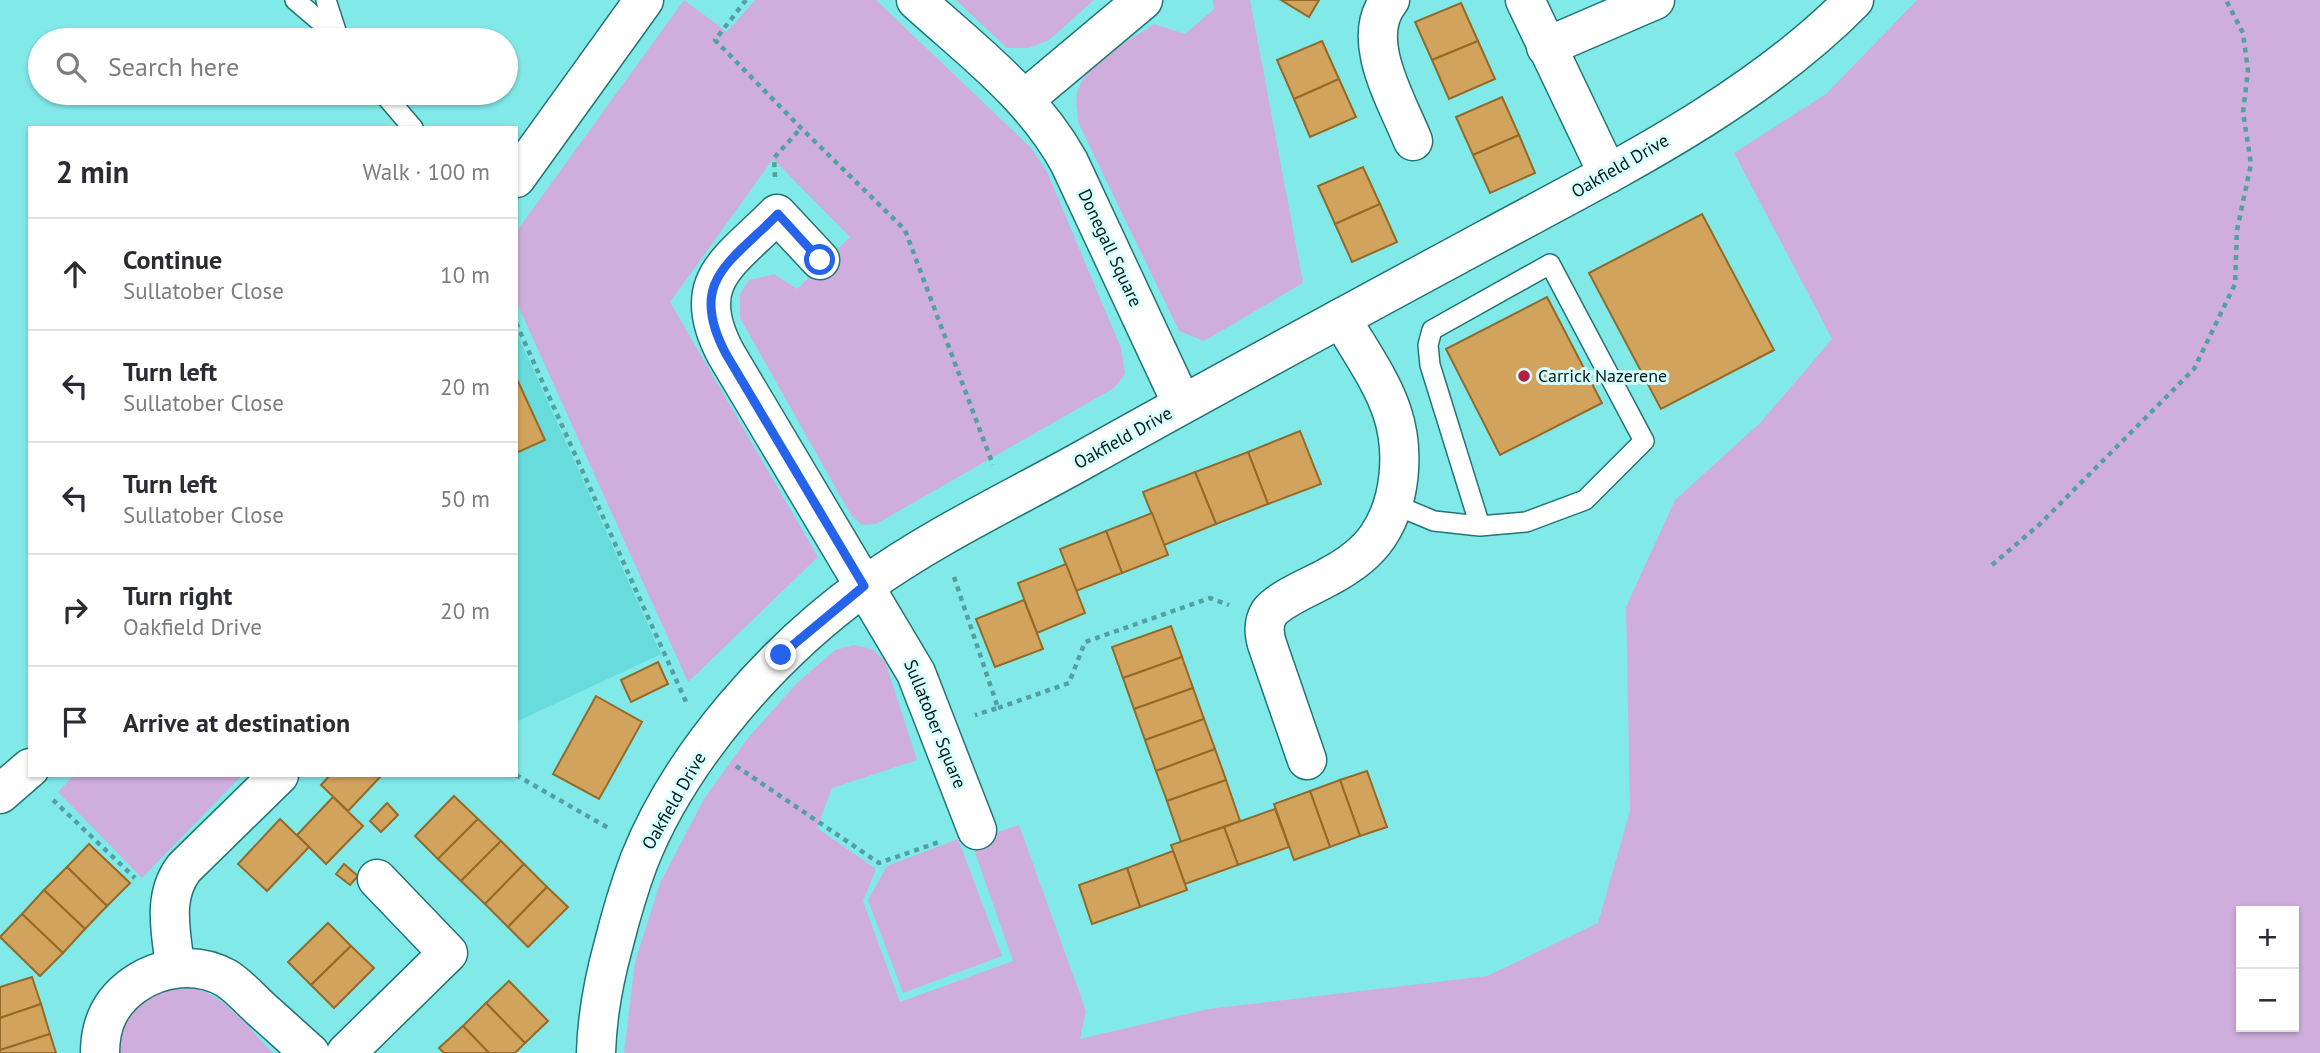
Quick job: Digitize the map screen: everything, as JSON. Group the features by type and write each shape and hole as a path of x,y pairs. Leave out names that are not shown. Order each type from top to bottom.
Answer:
{"street":[{"path":"518,175 644,0"},
{"name":"Donegall Square","path":"916,0 1026,99 1050,129 1069,162 1182,404"},
{"path":"1026,99 1143,0"},
{"path":"1390,0 1378,21 1377,46 1413,141"},
{"path":"1525,0 1608,174"},
{"path":"1546,47 1655,0"},
{"name":"Oakfield Drive","path":"596,1053 610,958 623,908 645,849 689,768 733,709 781,655 864,586 900,562 1182,404 1608,174 1742,93 1835,20 1854,0"},
{"path":"778,214 820,260"},
{"name":"Sullatober Square","path":"778,214 717,277 710,301 713,324 726,354 911,663 939,727 977,830"},
{"path":"1307,760 1264,635 1265,620 1279,604 1340,570 1378,537 1393,504 1399,464 1398,441 1392,414 1383,392 1341,318"},
{"path":"175,968 169,911 173,886 184,869 277,777"},
{"path":"346,1053 448,953 377,879"},
{"path":"100,1053 100,1035 108,1013 120,995 145,977 175,968 208,970 228,979 310,1053"}],"lane":[{"path":"295,0 328,28"},
{"path":"326,0 336,28"},
{"path":"393,105 410,126"},
{"path":"1393,504 1434,521 1480,526 1526,522 1586,500 1644,441 1550,264 1432,330 1428,345 1430,365 1480,526"}],"path":[{"path":"746,0 715,40 905,230 1007,503"},
{"path":"1992,565 2040,524 2194,369 2235,284 2237,230 2250,164 2243,112 2248,71 2243,33 2226,0"},
{"path":"778,214 774,158 801,128"},
{"path":"518,327 706,745 879,863 977,830"},
{"path":"941,539 998,708"},
{"path":"939,727 1069,683 1085,642 1210,598 1265,620"},
{"path":"518,776 645,849"},
{"path":"18,778 169,911"}],"shaded area":[{"path":"684,0 727,32 755,0 876,0 1031,148 1047,172 1121,348 1125,374 1114,388 876,524 862,525 851,515 740,318 740,294 749,280 774,274 797,289 850,237 773,159 670,302 818,557 688,682 518,305 518,229"},
{"path":"956,0 1094,0 1049,40 1029,48 1007,48"},
{"path":"1213,0 1250,0 1303,283 1204,341 1179,331 1078,122 1076,100 1081,83 1088,73 1109,54 1154,24 1185,34 1214,9"},
{"path":"1917,0 2320,0 2320,1053 624,1053 635,962 660,883 704,799 748,738 797,683 835,650 854,645 872,649 885,661 917,760 832,788 817,828 876,869 863,901 900,1002 1013,961 971,841 1019,825 1086,1011 1080,1039 1208,1009 1487,976 1598,923 1630,811 1626,607 1675,500 1761,422 1832,339 1734,153 1826,94"},
{"path":"518,335 661,654 518,721"},
{"path":"72,777 240,777 142,878 58,792"},
{"path":"958,839 1002,956 903,993 868,900 887,866"},
{"path":"186,985 200,989 223,1003 273,1053 119,1053 125,1024 138,1005 158,992"}],"building":[{"path":"1281,0 1319,0 1309,17"},
{"path":"1461,3 1478,41 1432,60 1415,22"},
{"path":"1322,41 1339,79 1294,99 1277,60"},
{"path":"1478,41 1495,79 1449,99 1432,60"},
{"path":"1339,79 1356,117 1310,137 1294,99"},
{"path":"1502,97 1519,135 1473,155 1456,117"},
{"path":"1519,135 1535,173 1490,193 1473,155"},
{"path":"1363,167 1380,204 1335,224 1318,186"},
{"path":"1380,204 1397,242 1352,262 1335,224"},
{"path":"1702,214 1774,350 1661,409 1589,273"},
{"name":"Carrick Nazerene","path":"1547,297 1602,403 1500,455 1446,349"},
{"path":"518,381 545,440 518,452"},
{"path":"1300,431 1321,484 1268,504 1248,452"},
{"path":"1248,452 1268,504 1216,524 1195,472"},
{"path":"1195,472 1216,524 1164,545 1143,492"},
{"path":"1152,513 1168,555 1122,573 1106,531"},
{"path":"1106,531 1122,573 1076,591 1060,549"},
{"path":"1066,564 1085,613 1037,633 1018,583"},
{"path":"1024,600 1043,649 995,667 976,619"},
{"path":"1171,626 1182,657 1123,678 1112,647"},
{"path":"1182,657 1193,688 1134,709 1123,678"},
{"path":"658,662 668,684 631,702 621,680"},
{"path":"1193,688 1204,719 1145,740 1134,709"},
{"path":"596,696 642,722 599,799 553,774"},
{"path":"1204,719 1215,749 1156,771 1145,740"},
{"path":"1215,749 1226,780 1167,801 1156,771"},
{"path":"1367,771 1387,827 1360,836 1340,780"},
{"path":"328,777 380,777 348,811 321,785"},
{"path":"1226,780 1240,821 1181,842 1167,801"},
{"path":"1340,780 1360,836 1330,847 1310,791"},
{"path":"1310,791 1330,847 1294,860 1274,804"},
{"path":"454,796 478,819 438,859 415,836"},
{"path":"333,797 363,826 326,864 297,835"},
{"path":"387,803 398,815 381,832 370,821"},
{"path":"1275,809 1289,847 1238,865 1224,827"},
{"path":"280,819 309,847 267,891 238,864"},
{"path":"478,819 501,841 461,881 438,859"},
{"path":"1224,827 1238,865 1185,884 1171,845"},
{"path":"501,841 524,864 485,904 461,881"},
{"path":"89,844 130,883 107,906 67,867"},
{"path":"1173,851 1187,890 1140,907 1127,868"},
{"path":"344,864 358,876 350,885 336,874"},
{"path":"524,864 547,887 508,927 485,904"},
{"path":"67,867 107,906 85,929 44,890"},
{"path":"1127,868 1140,907 1092,924 1079,885"},
{"path":"547,887 568,907 528,947 508,927"},
{"path":"44,890 85,929 63,953 22,914"},
{"path":"22,914 63,953 40,976 0,937"},
{"path":"328,923 351,946 311,985 288,962"},
{"path":"351,946 374,968 334,1008 311,985"},
{"path":"32,977 41,1004 0,1018 0,987"},
{"path":"509,981 548,1021 525,1043 486,1003"},
{"path":"486,1003 525,1043 515,1053 489,1053 463,1026"},
{"path":"41,1004 50,1034 0,1050 0,1018"},
{"path":"463,1026 489,1053 444,1053 439,1048"},
{"path":"50,1034 56,1053 0,1053 0,1050"}],"place":[{"name":"Carrick Nazerene","path":"1524,376"}],"route":[{"path":"781,655 864,586 726,354 716,334 710,301 717,277 778,214 820,260"}]}
